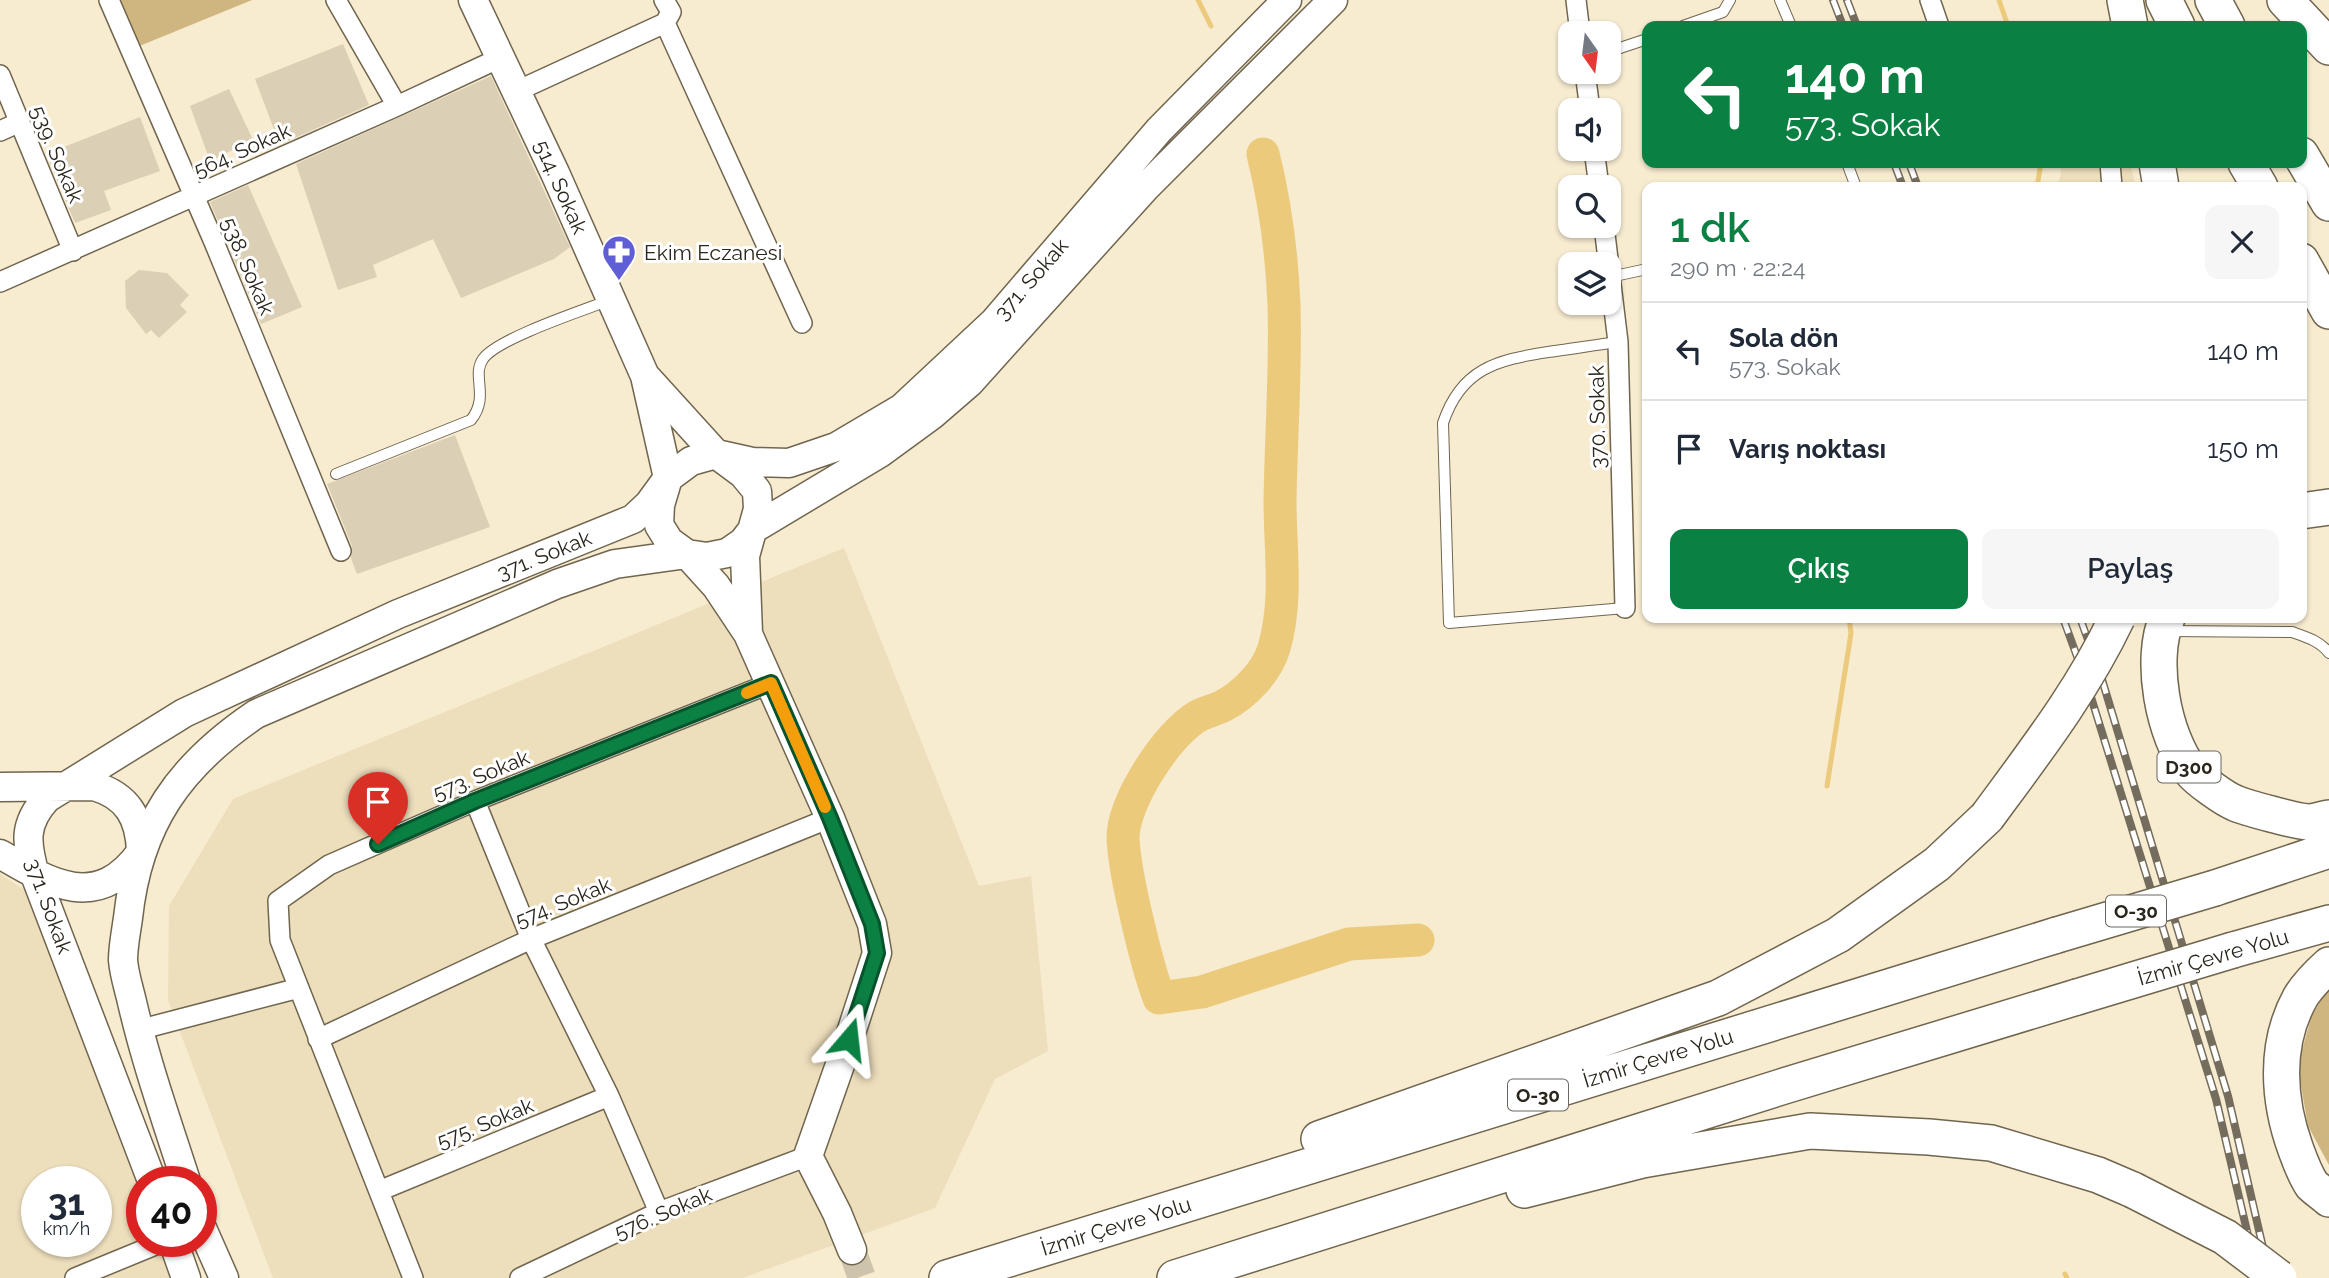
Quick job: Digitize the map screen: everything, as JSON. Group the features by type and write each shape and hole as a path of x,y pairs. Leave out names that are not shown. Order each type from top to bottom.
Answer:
{"highway":[{"path":"2125,0 2129,21"},
{"path":"2164,0 2174,21"},
{"path":"2213,0 2224,21"},
{"path":"2285,0 2305,21"},
{"path":"2307,24 2329,47"},
{"path":"2307,165 2329,203"},
{"path":"2307,272 2329,311"},
{"path":"2307,510 2329,507"},
{"path":"1019,1256 1144,1199 1718,998 1838,935 1937,864 1986,817 2055,725 2104,646 2115,623"},
{"name":"D300","path":"2164,625 2157,652 2158,678 2178,748 2192,773 2233,803 2308,822 2329,818"},
{"name":"İzmir Çevre Yolu","path":"947,1278 2215,888 2329,850"},
{"name":"İzmir Çevre Yolu","path":"1175,1278 2077,997 2329,923"},
{"path":"2329,965 2301,996 2288,1027 2281,1066 2281,1100 2291,1137 2313,1185 2329,1199"},
{"path":"1376,1214 1538,1188 1642,1160 1810,1131 1929,1137 1991,1143 2098,1175 2225,1237 2279,1278"}],"main road":[{"name":"514. Sokak","path":"473,0 502,57 645,376"},
{"name":"371. Sokak","path":"146,1166 35,875 28,850 30,823 36,810 63,785 184,713 398,614 633,519 649,504 668,478 691,461 716,454 752,462 789,463 836,447 902,408 994,322 1159,130 1287,0"},
{"name":"371. Sokak","path":"181,1166 138,1030 123,961 130,894 141,852 161,807 178,782 226,734 256,714 557,584 615,564 687,554 707,557 727,553 743,542 753,529 880,453 932,415 969,383 1146,188 1333,0"},
{"path":"645,376 716,454 743,474 757,491 758,509 745,556 748,634"},
{"path":"645,376 668,478 660,505 659,525 669,541 687,554 716,586 748,634 830,818 872,924 877,953 808,1156 838,1213 852,1250"},
{"path":"0,787 94,786 119,796 130,809 141,833 141,852 121,876 85,887 68,887 50,882 0,854"},
{"path":"179,1257 186,1278"},
{"path":"215,1257 224,1278"}],"street":[{"name":"538. Sokak","path":"109,0 214,242 341,551"},
{"path":"336,0 397,106"},
{"path":"517,91 665,23 670,12 664,0"},
{"path":"1576,0 1579,21"},
{"path":"1930,0 1937,21"},
{"path":"665,23 802,323"},
{"name":"564. Sokak","path":"0,282 502,57"},
{"name":"539. Sokak","path":"0,75 73,251"},
{"path":"0,131 20,122"},
{"name":"370. Sokak","path":"1615,315 1618,342 1625,608"},
{"name":"573. Sokak","path":"413,1278 280,940 278,901 329,865 475,801 771,683"},
{"path":"475,801 531,939 609,1096 659,1212"},
{"name":"574. Sokak","path":"318,1039 531,939 830,818"},
{"path":"138,1030 299,988"},
{"name":"575. Sokak","path":"379,1191 609,1096"},
{"name":"576. Sokak","path":"520,1278 659,1212 808,1156"},
{"path":"75,1278 126,1257"}],"lane":[{"path":"1697,21 1723,12 1731,0"},
{"path":"1780,0 1789,21"},
{"path":"1621,48 1642,41"},
{"path":"1621,275 1642,270"},
{"path":"337,474 471,420 477,412 482,393 478,376 482,359 497,345 611,299"},
{"path":"1618,342 1518,357 1492,364 1461,388 1443,423 1449,623 1625,608"},
{"path":"2164,625 2292,632 2311,638 2329,653"}],"shaded area":[{"path":"116,0 252,0 137,47"},
{"path":"2060,168 2131,168 2135,182 2059,182"},
{"path":"844,548 979,886 1031,876 1048,1051 995,1079 935,1208 743,1278 273,1278 168,1000 169,906 233,799"},
{"path":"0,874 26,891 132,1166 126,1166 126,1257 167,1257 175,1278 0,1278"},
{"path":"2329,988 2329,1165 2308,1126 2300,1080 2300,1057 2312,1015"}],"building":[{"path":"343,44 369,105 288,141 286,136 278,140 255,79"},
{"path":"491,76 570,247 554,259 461,298 433,239 373,265 377,277 338,290 296,164"},
{"path":"229,89 253,140 210,161 190,106"},
{"path":"140,117 160,171 104,191 111,210 75,223 46,154"},
{"path":"248,185 302,307 261,324 210,202"},
{"path":"139,270 167,273 189,295 180,305 187,312 159,338 151,330 146,334 126,308 125,281"},
{"path":"455,435 490,527 357,574 351,558 352,546 327,484"}],"waterway":[{"path":"1198,0 1211,26"},
{"path":"1999,0 2006,21"},
{"path":"1263,154 1277,229 1284,305 1280,501 1282,593 1278,630 1271,657 1254,682 1231,701 1198,716 1186,725 1149,770 1130,806 1125,823 1124,855 1129,881 1145,952 1159,998 1202,992 1349,944 1418,940"},
{"path":"2038,182 2040,168"},
{"path":"1827,786 1851,633 1850,623"},
{"path":"2065,1274 2067,1278"}],"tunnel":[{"path":"852,1250 862,1278"}],"railway":[{"path":"1833,0 1841,21"},
{"path":"1847,0 1855,21"},
{"path":"1896,168 1901,182"},
{"path":"1911,168 1916,182"},
{"path":"2065,623 2086,681 2216,1099 2258,1278"},
{"path":"2082,623 2100,673 2228,1096 2270,1278"}],"slow traffic":[{"path":"747,693 771,683 825,807"}],"place":[{"name":"Ekim Eczanesi","path":"619,282"}],"route":[{"path":"378,844 475,801 771,683 830,818 872,924 877,953 849,1039"}]}
